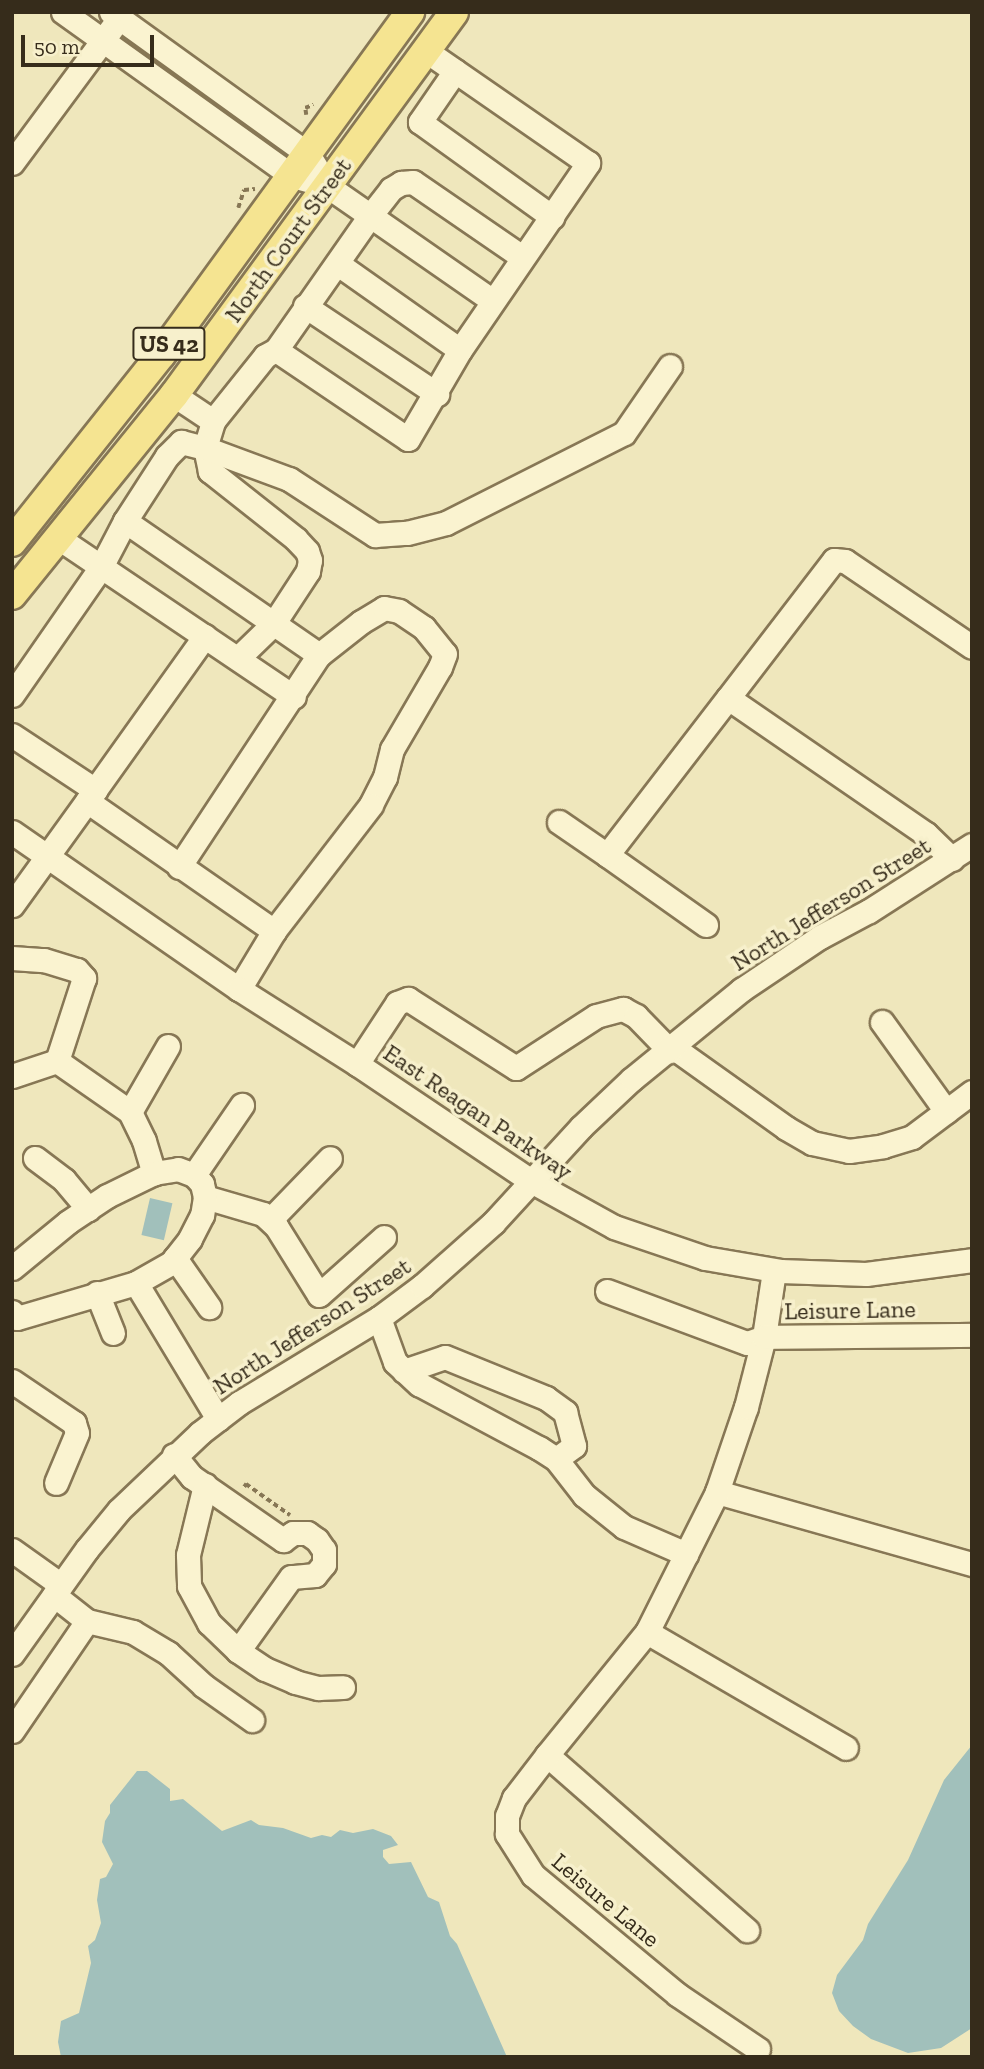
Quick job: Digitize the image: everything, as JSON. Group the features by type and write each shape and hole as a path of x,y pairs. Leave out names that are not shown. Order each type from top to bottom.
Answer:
{"main road":[{"name":"North Court Street","path":"12,542 161,355 410,12"},
{"name":"North Court Street","path":"12,595 60,540 174,395 454,12"}],"street":[{"path":"64,12 300,165"},
{"path":"12,163 103,39 118,14 326,185 493,301"},
{"path":"276,351 408,439 437,394 460,350 588,163 426,51"},
{"path":"455,71 420,122 552,217"},
{"path":"238,658 274,623 308,570 307,551 264,510 210,471 205,448 213,421 265,356 276,351 370,216 391,189 401,183 413,182 522,257"},
{"path":"338,264 460,350"},
{"path":"305,306 437,394"},
{"path":"12,695 102,567 125,521 167,456 181,442 205,448 289,479 375,535 407,533 446,523 624,433 670,366"},
{"path":"174,395 213,421"},
{"path":"125,521 319,655"},
{"path":"60,540 293,697"},
{"path":"607,855 834,560 845,561 972,647"},
{"path":"179,867 319,655 360,622 384,608 399,611 425,628 445,653 440,667 393,749 385,777 371,805 274,931 239,989"},
{"path":"14,901 49,857 205,636"},
{"path":"728,698 926,834 952,859"},
{"path":"12,735 179,867 274,931"},
{"path":"559,822 706,925"},
{"name":"East Reagan Parkway","path":"12,832 239,989 357,1064 531,1181 604,1222 659,1245 705,1258 774,1270 866,1274 972,1260"},
{"name":"North Jefferson Street","path":"12,1654 119,1510 174,1455 218,1419 285,1374 379,1318 463,1251 632,1079 672,1050 741,990 799,950 972,845"},
{"path":"12,958 44,960 77,970 84,978 57,1061"},
{"path":"357,1064 397,1003 408,999 516,1068 596,1016 623,1009 636,1016 672,1050 786,1128 824,1146 849,1151 883,1146 912,1137 972,1092"},
{"path":"882,1022 946,1111"},
{"path":"130,1112 168,1046"},
{"path":"12,1076 57,1061"},
{"path":"57,1061 130,1112 144,1141 154,1173"},
{"path":"194,1175 242,1105"},
{"path":"35,1158 64,1180 88,1209"},
{"path":"270,1220 330,1158"},
{"path":"12,1268 88,1209 154,1173 178,1169 194,1175 202,1184 205,1197 202,1215 190,1239 175,1258 136,1283 14,1321"},
{"path":"205,1197 262,1214 270,1220 319,1295 384,1237"},
{"path":"175,1258 209,1307"},
{"path":"607,1291 747,1343 764,1337 774,1270"},
{"path":"136,1283 218,1419"},
{"path":"97,1293 113,1334"},
{"path":"379,1318 395,1362 404,1371 444,1399 521,1437 556,1459 584,1496 624,1527 686,1554"},
{"name":"Leisure Lane","path":"758,2049 678,1995 533,1875 514,1849 507,1834 507,1816 514,1798 647,1632 717,1492 746,1407 764,1337 972,1335"},
{"path":"404,1371 445,1357 546,1398 565,1412 574,1446 556,1459"},
{"path":"12,1381 74,1423 77,1433 56,1483"},
{"path":"174,1455 192,1477 283,1540 290,1558 291,1577 237,1651"},
{"path":"205,1485 188,1555 190,1586 209,1623 237,1651 265,1669 295,1682 318,1688 343,1687"},
{"path":"717,1492 972,1564"},
{"path":"283,1540 292,1533 307,1533 317,1540 324,1550 324,1564 315,1575 291,1577"},
{"path":"12,1550 87,1621 133,1632 156,1646 252,1720"},
{"path":"12,1731 87,1621"},
{"path":"647,1632 846,1748"},
{"path":"547,1755 747,1930"}],"water":[{"path":"150,1198 172,1203 164,1240 141,1235"},
{"path":"972,1745 972,2028 941,2048 908,2053 871,2039 853,2026 839,2011 832,1993 837,1975 863,1940 868,1924 908,1860 944,1780"},
{"path":"137,1771 147,1771 170,1789 170,1801 183,1799 222,1831 251,1820 259,1825 283,1828 311,1838 322,1835 331,1837 340,1830 353,1833 373,1829 391,1836 398,1845 383,1850 383,1857 389,1864 411,1862 428,1897 439,1902 450,1936 457,1944 507,2057 61,2057 58,2042 61,2021 79,2013 91,1963 88,1946 95,1940 101,1923 97,1900 100,1879 106,1877 113,1864 102,1842 105,1821 110,1813 110,1805"}]}
